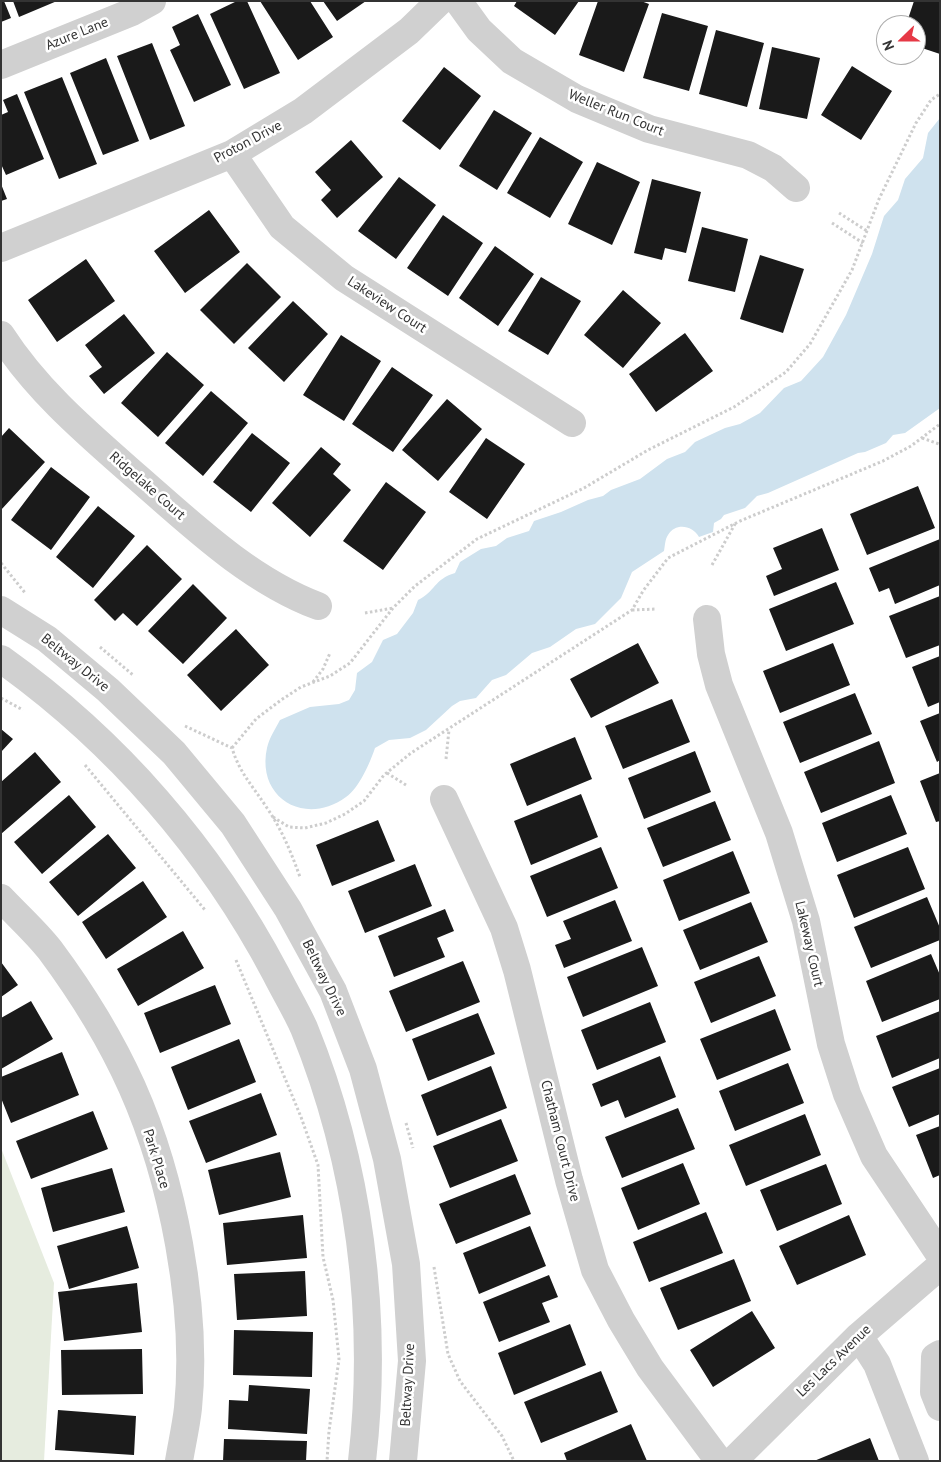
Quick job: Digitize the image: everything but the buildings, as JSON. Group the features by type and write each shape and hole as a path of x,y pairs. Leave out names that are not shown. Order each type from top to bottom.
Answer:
{"street":[{"name":"Azure Lane","path":"1,65 105,23 152,1"},
{"name":"Proton Drive","path":"1,248 232,154 303,111 409,31 440,1"},
{"name":"Weller Run Court","path":"458,1 479,30 512,61 577,99 649,129 748,155 773,168 796,188"},
{"name":"Lakeview Court","path":"232,154 282,227 344,278 572,423"},
{"name":"Ridgelake Court","path":"1,335 16,358 58,406 183,518 261,578 293,596 318,606"},
{"name":"Beltway Drive","path":"1,610 55,645 108,690 174,753 233,824 288,909 333,991 363,1069 388,1159 406,1264 412,1361 403,1461"},
{"name":"Lakeway Court","path":"707,619 711,654 719,685 779,833 806,921 831,1044 846,1094 874,1156 940,1255"},
{"path":"1,658 87,726 143,783 203,856 256,937 303,1026 330,1103 344,1159 363,1272 369,1355 368,1414 362,1461"},
{"name":"Chatham Court Drive","path":"444,800 504,928 517,970 569,1180 595,1270 650,1368 719,1461"},
{"name":"Park Place","path":"1,898 49,949 97,1019 132,1087 160,1167 178,1240 189,1324 188,1408 179,1461"},
{"name":"Les Lacs Avenue","path":"733,1461 859,1336 940,1266"},
{"path":"859,1336 877,1364 915,1461"},
{"path":"940,1354 935,1357 934,1392 940,1407"}],"path":[{"path":"232,748 256,719 302,686 330,676 350,663 393,608 415,586 477,540 584,488 648,450 734,407 775,381 810,344 852,270 879,199 916,123 931,100 940,94"},
{"path":"839,212 867,231"},
{"path":"832,223 863,242"},
{"path":"272,816 289,827 305,828 326,823 345,814 364,801 387,773 411,753 632,610 643,591 668,558 735,523 883,461 922,438 940,424"},
{"path":"922,438 939,444"},
{"path":"712,565 735,523"},
{"path":"365,612 393,608"},
{"path":"632,610 657,608"},
{"path":"313,682 323,669 330,653"},
{"path":"1,698 24,711"},
{"path":"446,759 448,729"},
{"path":"81,760 206,910"},
{"path":"387,773 406,784"},
{"path":"236,958 301,1117 318,1165 323,1257 333,1300 339,1359 329,1431 327,1461"}],"shaded area":[{"path":"1,1148 54,1283 44,1461 1,1461"}],"water":[{"path":"940,118 940,408 905,433 893,435 886,443 757,496 745,508 724,515 714,523 713,532 699,537 689,528 675,528 667,537 664,551 632,572 621,598 595,624 576,629 550,647 532,653 506,675 492,680 476,698 460,701 452,706 426,730 410,738 389,740 375,748 360,781 346,797 330,806 315,809 300,808 287,802 276,793 269,781 266,766 268,744 280,720 310,707 339,704 349,700 355,690 357,673 372,662 383,640 397,634 413,613 418,600 424,597 443,579 455,573 460,562 481,549 496,546 507,538 529,531 534,521 603,496 611,490 640,479 667,459 685,452 695,442 725,428 740,424 760,413 784,388 801,381 823,357 846,315 872,254 884,216 898,200 905,179 923,158 928,133"}]}
